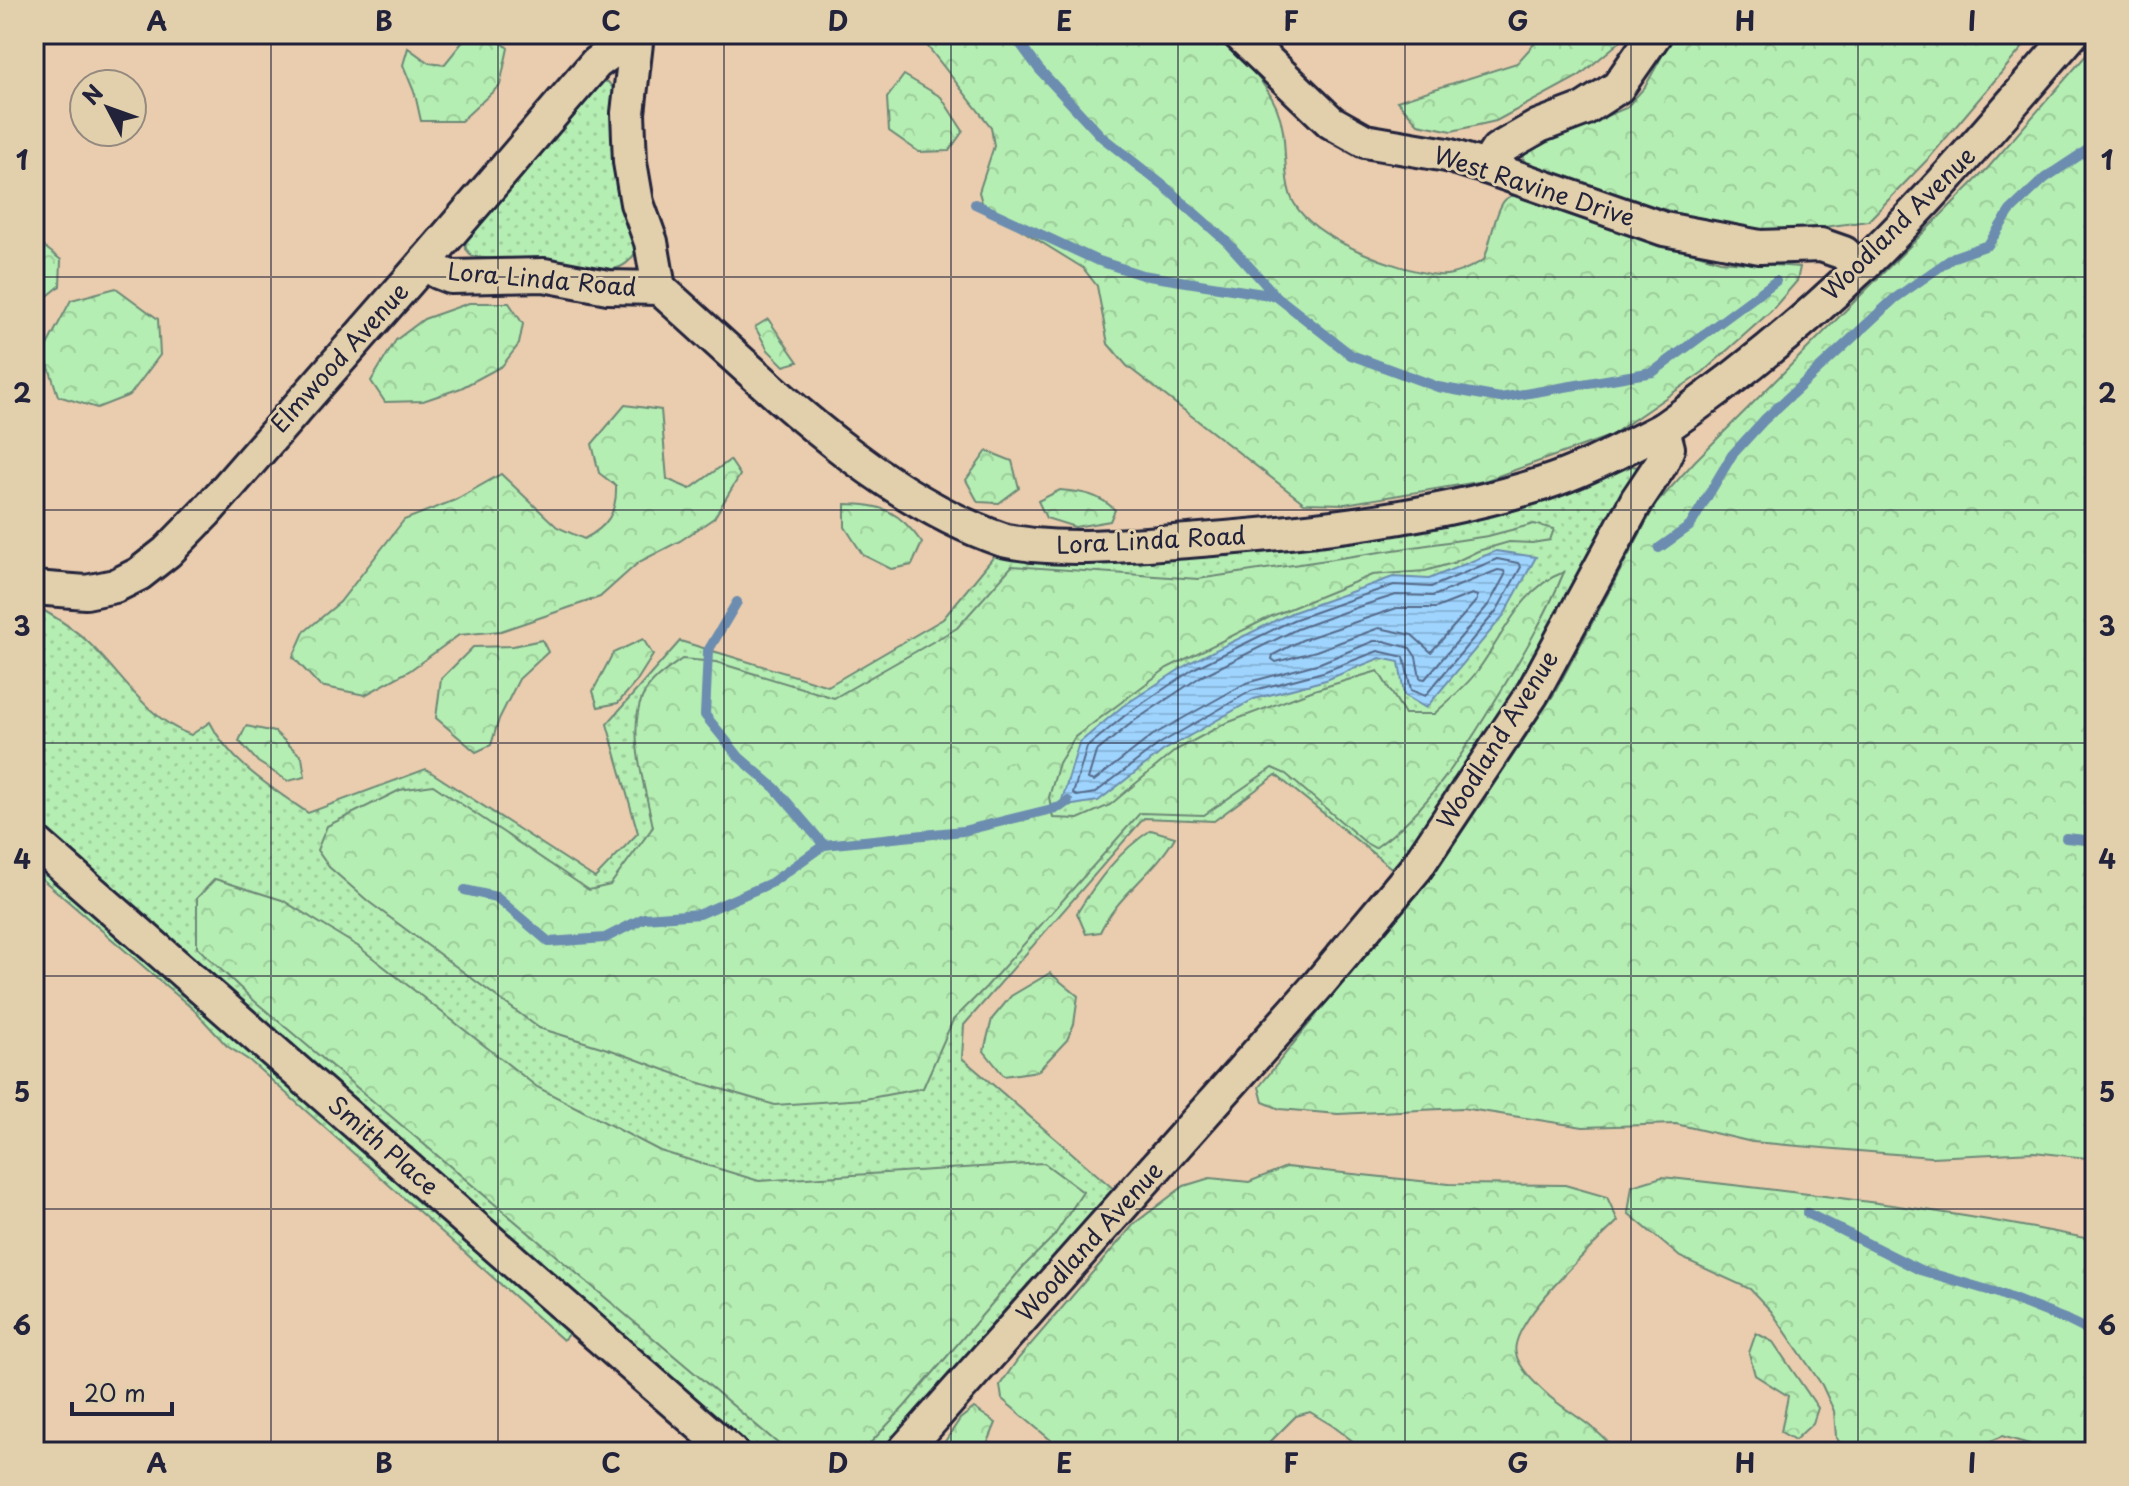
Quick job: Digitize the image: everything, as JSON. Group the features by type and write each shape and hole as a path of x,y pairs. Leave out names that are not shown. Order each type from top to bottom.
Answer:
{"street":[{"name":"West Ravine Drive","path":"1239,34 1331,122 1365,141 1447,155 1664,229 1760,247 1821,245 1844,253 1859,269"},
{"path":"1486,167 1497,150 1539,126 1584,109 1618,87 1655,34"},
{"name":"Woodland Avenue","path":"903,1452 1298,1008 1416,868 1532,694 1637,500 1661,464 1668,448 1663,429 1722,388 1859,269 1975,146 2072,34"},
{"path":"636,41 628,113 630,162 637,203 651,242 659,288"},
{"name":"Elmwood Avenue","path":"34,588 86,592 115,586 139,574 167,552 206,512 596,63 614,50 636,41"},
{"name":"Lora Linda Road","path":"425,262 451,277 544,275 608,287 659,288 847,452 906,492 958,521 1006,542 1071,549 1265,536 1423,514 1543,484 1602,460 1663,429"},
{"name":"Smith Place","path":"34,841 731,1452"}],"green space":[{"path":"469,34 492,34 508,48 500,85 461,121 421,121 415,94 403,65 408,48 429,63 444,65"},
{"path":"918,34 1213,34 1247,65 1274,101 1283,131 1288,187 1294,203 1305,217 1338,241 1401,267 1444,275 1462,271 1484,260 1502,203 1517,194 1720,261 1800,267 1797,281 1771,311 1703,372 1610,436 1484,481 1345,504 1304,503 1127,366 1108,344 1097,286 1083,268 983,206 979,192 994,146 991,127"},
{"path":"1543,34 1623,34 1622,40 1579,76 1496,121 1452,131 1418,124 1397,101 1517,63"},
{"path":"1674,34 2034,34 1930,157 1868,221 1780,233 1725,227 1570,182 1523,165 1524,154 1537,145 1626,108 1645,87"},
{"path":"2095,45 2095,1159 2034,1152 1931,1157 1752,1142 1676,1124 1583,1127 1462,1108 1338,1114 1280,1109 1263,1102 1259,1087 1434,874 1554,694 1656,504 1695,461 1987,169"},
{"path":"904,75 941,97 963,131 949,151 919,152 889,131 887,98"},
{"path":"600,81 608,82 614,89 612,117 637,249 633,256 625,265 613,269 472,256 466,249 465,238"},
{"path":"36,240 61,260 60,286 34,307"},
{"path":"116,288 158,319 160,355 130,395 97,408 58,396 44,351 71,300"},
{"path":"469,303 509,303 523,324 519,344 502,366 461,388 423,401 385,402 371,381 396,340 424,319"},
{"path":"768,319 798,362 784,366 768,350 755,327"},
{"path":"625,405 661,410 667,479 690,489 730,460 740,475 714,518 680,541 639,562 600,597 501,631 459,635 409,671 365,695 320,686 293,657 304,632 340,602 404,520 455,500 501,474 557,527 584,539 599,529 609,518 615,504 616,486 599,473 592,444"},
{"path":"987,451 1012,461 1019,488 999,503 978,502 966,480"},
{"path":"1632,466 1639,467 1634,483 1516,694 1395,871 1276,775 1214,821 1144,818 964,1025 962,1058 1116,1191 884,1452 756,1452 34,821 34,605 84,638 136,696 162,719 191,735 210,722 240,762 308,813 426,769 595,878 638,833 607,724 680,641 828,686 943,619 996,554 1430,526 1551,500"},
{"path":"1060,490 1103,500 1115,510 1110,521 1075,527 1046,518 1038,501"},
{"path":"845,504 880,508 906,524 922,543 912,565 891,569 863,555 845,527"},
{"path":"1534,524 1554,529 1550,540 1509,542 1425,571 1372,575 1272,616 1167,668 1075,737 1059,763 1049,797 1053,818 1078,819 1110,805 1176,750 1224,724 1314,690 1378,671 1405,714 1434,714 1475,674 1524,602 1535,590 1564,572 1535,633 1475,734 1430,796 1395,833 1375,848 1286,774 1272,768 1204,815 1140,813 953,1020 923,1088 865,1099 775,1105 539,1028 369,902 329,867 317,850 327,826 400,790 433,785 589,890 610,885 653,827 637,745 636,728 642,698 654,681 682,659 716,662 834,698 957,628 1012,566 1198,579 1488,536"},
{"path":"643,639 653,655 636,682 618,703 598,707 593,691 613,653"},
{"path":"542,640 548,652 519,679 499,719 491,745 476,752 436,718 441,679 473,647 513,646"},
{"path":"246,726 275,732 302,757 305,777 288,781 258,762 239,741"},
{"path":"1151,830 1175,837 1157,862 1116,906 1100,932 1086,934 1077,913 1092,889 1129,847"},
{"path":"34,862 571,1331 563,1340 250,1061 227,1046 194,1010 34,872"},
{"path":"215,879 282,900 359,947 537,1087 660,1151 759,1181 1044,1163 1083,1192 1054,1236 1023,1267 862,1452 788,1452 251,998 197,947 197,898"},
{"path":"1050,973 1078,996 1074,1024 1067,1040 1038,1071 1004,1076 984,1051 992,1019 1011,996"},
{"path":"1286,1167 1449,1184 1565,1185 1607,1197 1618,1221 1555,1284 1525,1324 1517,1341 1516,1354 1525,1372 1540,1388 1593,1429 1616,1452 1367,1452 1310,1412 1296,1416 1260,1452 1065,1452 1002,1399 1000,1385 1018,1359 1135,1223 1184,1186 1210,1178 1249,1182"},
{"path":"1662,1177 1933,1211 2095,1240 2095,1452 2056,1452 2002,1436 1966,1452 1846,1452 1836,1437 1834,1411 1822,1385 1771,1311 1750,1289 1680,1257 1628,1213 1632,1186"},
{"path":"1756,1333 1773,1342 1818,1408 1813,1423 1795,1440 1781,1432 1788,1396 1755,1375 1749,1353"},
{"path":"974,1408 996,1423 984,1452 938,1452 960,1419"}],"water":[{"path":"1496,551 1536,557 1504,615 1426,708 1404,695 1399,662 1380,658 1326,680 1254,699 1163,751 1098,801 1060,807 1079,743 1123,706 1191,662 1291,613 1393,577 1429,579"}],"waterway":[{"path":"1013,34 1039,69 1102,137 1227,242 1276,296 1351,355 1438,387 1500,398 1653,372 1776,281"},
{"path":"1659,548 1690,526 1732,455 1764,420 1894,299 1954,257 1988,245 2010,211 2045,178 2095,145"},
{"path":"975,204 1096,260 1142,275 1276,296"},
{"path":"737,602 708,651 705,715 739,757 775,788 824,845"},
{"path":"465,890 496,897 549,942 605,938 644,918 700,914 771,883 824,845 963,831 1060,807 1068,801"},
{"path":"2066,838 2095,841"},
{"path":"1807,1213 1920,1270 1998,1293 2095,1334"}]}
